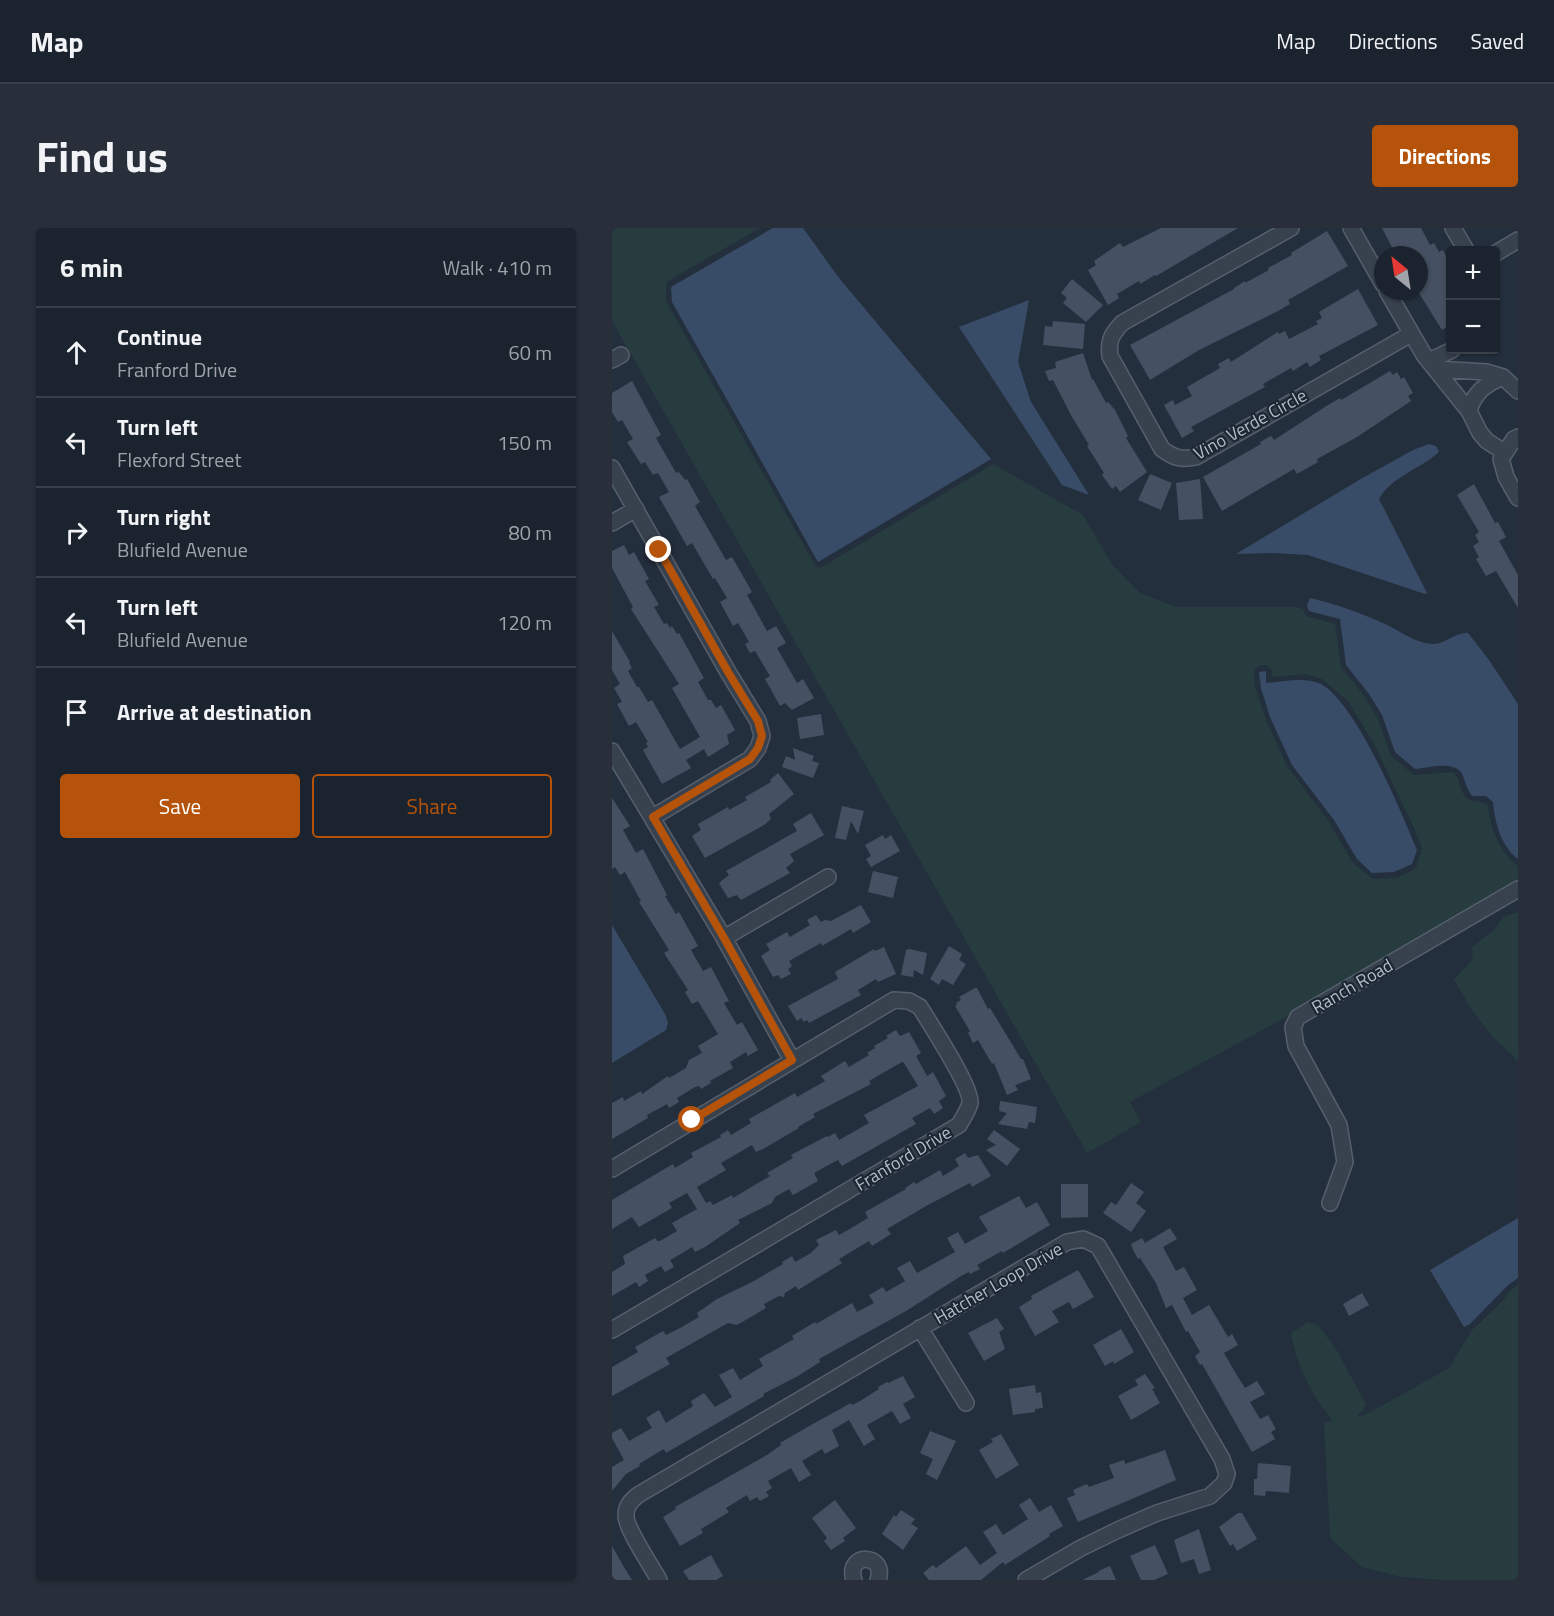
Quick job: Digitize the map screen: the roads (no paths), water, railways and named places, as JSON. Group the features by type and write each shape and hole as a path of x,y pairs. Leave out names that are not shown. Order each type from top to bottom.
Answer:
{"street":[{"name":"Vino Verde Circle","path":"1291,228 1122,323 1111,334 1110,356 1162,448 1172,456 1183,459 1196,457 1411,334"},
{"path":"1351,228 1374,268"},
{"path":"1453,228 1464,246"},
{"path":"1500,251 1518,240"},
{"path":"1392,300 1411,334 1469,411 1473,423 1487,441 1504,453"},
{"path":"1433,365 1447,354"},
{"path":"1433,365 1486,372 1503,377 1518,391"},
{"path":"1469,411 1472,400 1479,391 1491,381 1503,377"},
{"path":"1518,437 1501,459 1502,467 1518,498"},
{"path":"612,468 758,721 762,736 758,748 750,759 653,817"},
{"path":"612,523 636,509"},
{"path":"612,751 724,938 792,1060"},
{"path":"724,938 828,877"},
{"name":"Ranch Road","path":"1330,1203 1345,1162 1339,1125 1296,1046 1293,1027 1298,1017 1518,889"},
{"name":"Franford Drive","path":"612,1169 894,1000 909,1001 920,1007 963,1079 970,1101 967,1113 959,1125 612,1330"},
{"name":"Hatcher Loop Drive","path":"660,1580 627,1523 625,1516 630,1501 1067,1242 1083,1239 1098,1246 1222,1459 1227,1474 1224,1483 1210,1496 1157,1513 1118,1530 1045,1575 1026,1580"},
{"path":"920,1328 966,1403"},
{"path":"854,1580 852,1573 855,1565 867,1559 879,1567 878,1580"}],"water":[{"path":"773,228 803,228 839,278 991,459 818,562 672,302 671,287"},
{"path":"1029,300 1018,362 1031,402 1089,495 1062,485 959,327"},
{"path":"1429,444 1436,446 1439,452 1398,479 1384,491 1379,499 1427,593 1308,555 1236,554 1359,480 1413,450"},
{"path":"1310,598 1358,613 1415,640 1427,643 1438,643 1459,634 1468,633 1518,704 1518,859 1503,841 1495,818 1493,802 1486,796 1473,796 1459,770 1447,766 1415,769 1395,752 1382,715 1346,665 1340,619 1309,611 1307,605"},
{"path":"1266,671 1266,683 1301,680 1321,684 1335,695 1349,712 1389,785 1410,832 1417,850 1412,864 1394,872 1372,873 1357,859 1334,820 1292,765 1270,717 1261,688 1259,672"},
{"path":"612,925 665,1014 668,1023 666,1030 612,1063"},
{"path":"1518,1218 1518,1278 1508,1285 1470,1324 1464,1327 1430,1270"}]}
